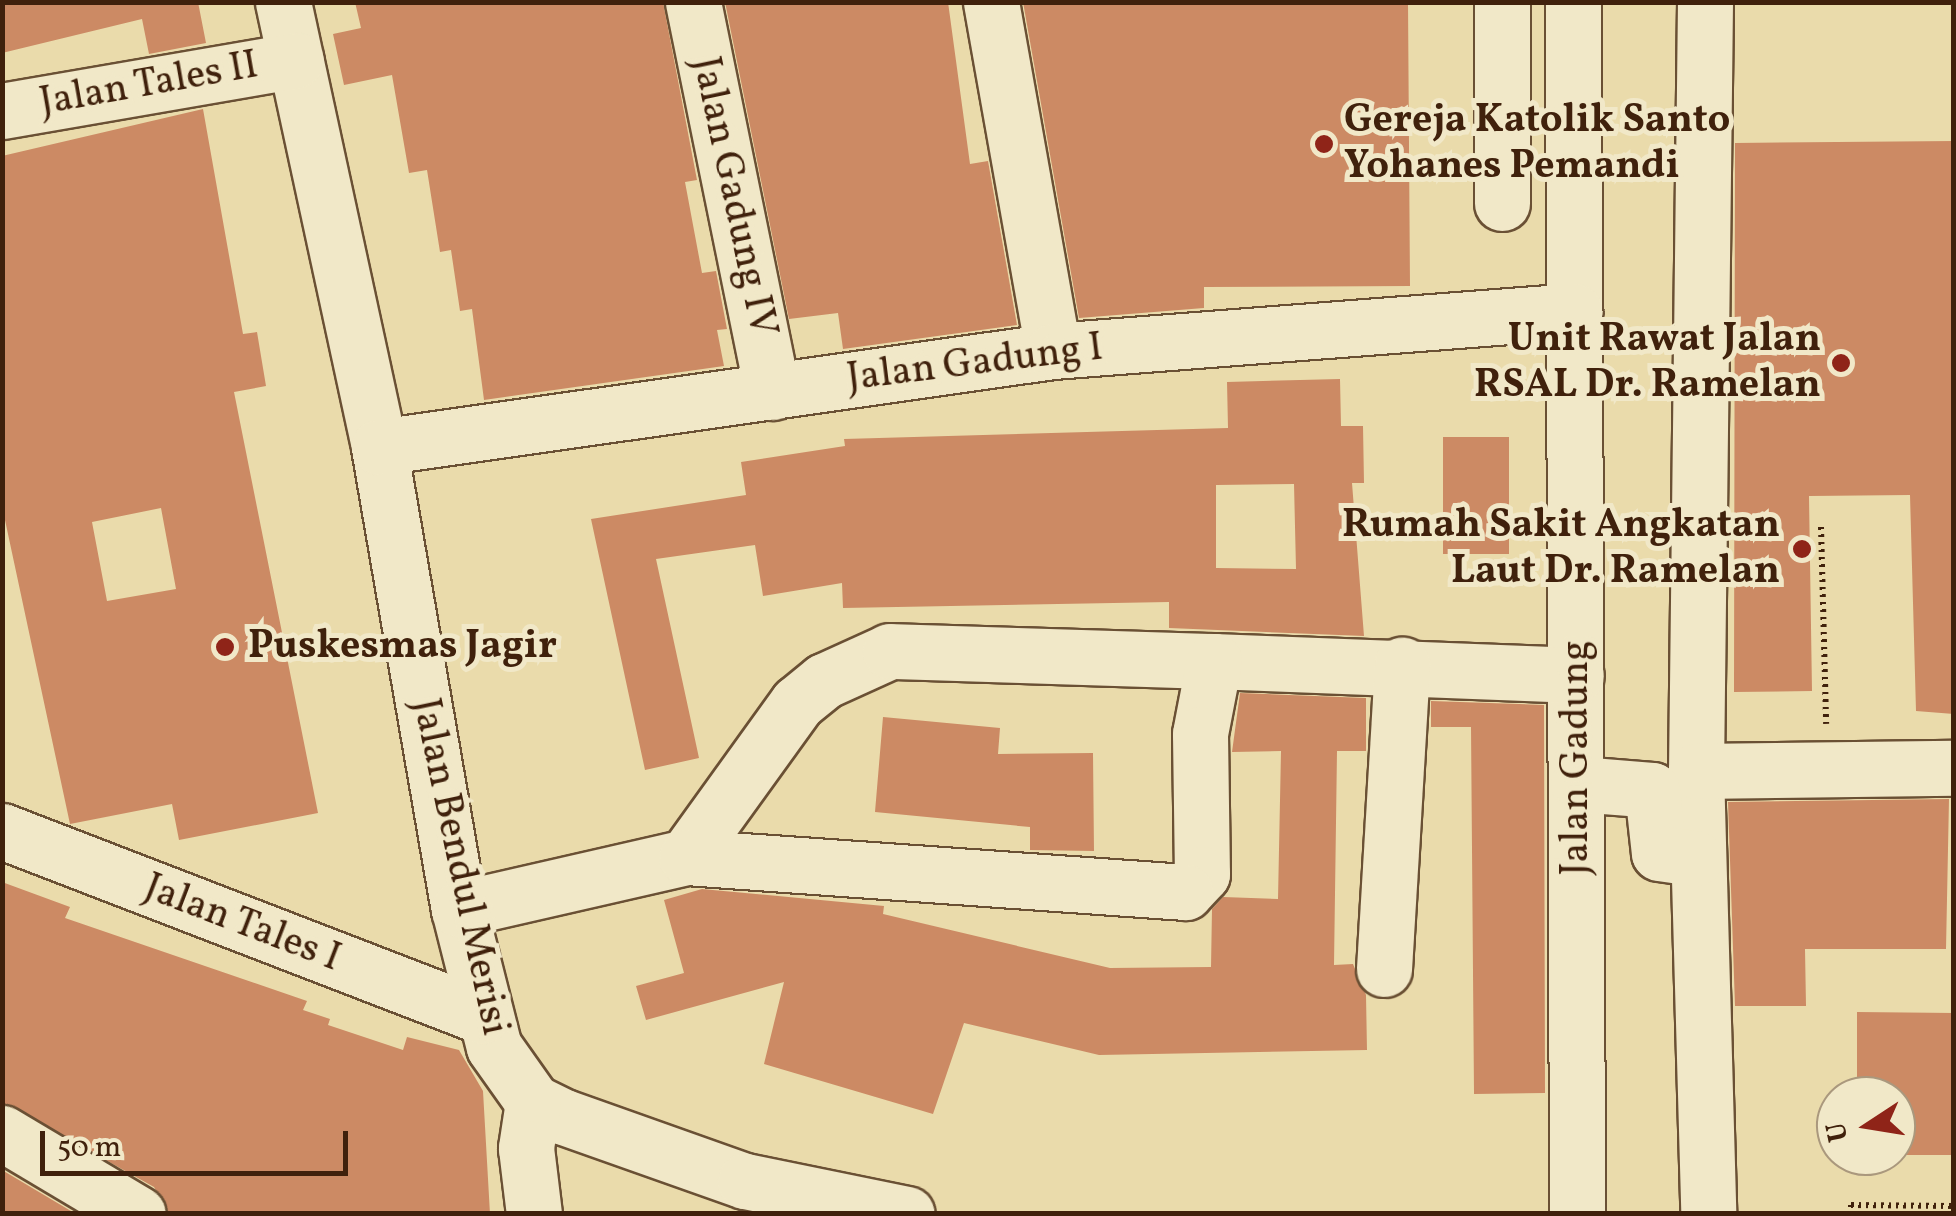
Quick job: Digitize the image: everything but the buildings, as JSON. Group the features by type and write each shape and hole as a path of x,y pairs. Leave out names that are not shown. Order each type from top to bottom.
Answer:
{"street":[{"name":"Jalan Bendul Merisi","path":"283,2 380,447 482,1016 494,1046 533,1102"},
{"name":"Jalan Gadung IV","path":"693,2 772,392"},
{"path":"991,2 1053,352"},
{"path":"1502,2 1502,203"},
{"name":"Jalan Gadung","path":"1573,2 1577,1214"},
{"path":"1705,2 1696,858 1708,1214"},
{"name":"Jalan Tales II","path":"2,111 296,60"},
{"name":"Jalan Gadung I","path":"380,447 1053,352 1574,311"},
{"path":"686,857 798,703 866,659 914,649 1402,665 1576,675"},
{"path":"460,909 686,857 1185,892 1202,874 1200,734 1214,661"},
{"path":"1384,969 1402,665"},
{"path":"1696,771 1827,765 1954,768"},
{"path":"1578,784 1652,790 1659,853 1696,858"},
{"name":"Jalan Tales I","path":"6,818 482,1016"},
{"path":"534,1214 526,1148 533,1102 743,1197 907,1214"},
{"path":"2,1133 138,1214"}],"path":[{"path":"1821,528 1827,765"},
{"path":"1851,1214 1851,1205 1954,1206"}],"place":[{"name":"Gereja Katolik Santo Yohanes Pemandi","path":"1324,144"},
{"name":"Unit Rawat Jalan RSAL Dr. Ramelan","path":"1841,363"},
{"name":"Rumah Sakit Angkatan Laut Dr. Ramelan","path":"1802,549"},
{"name":"Puskesmas Jagir","path":"225,647"}]}
